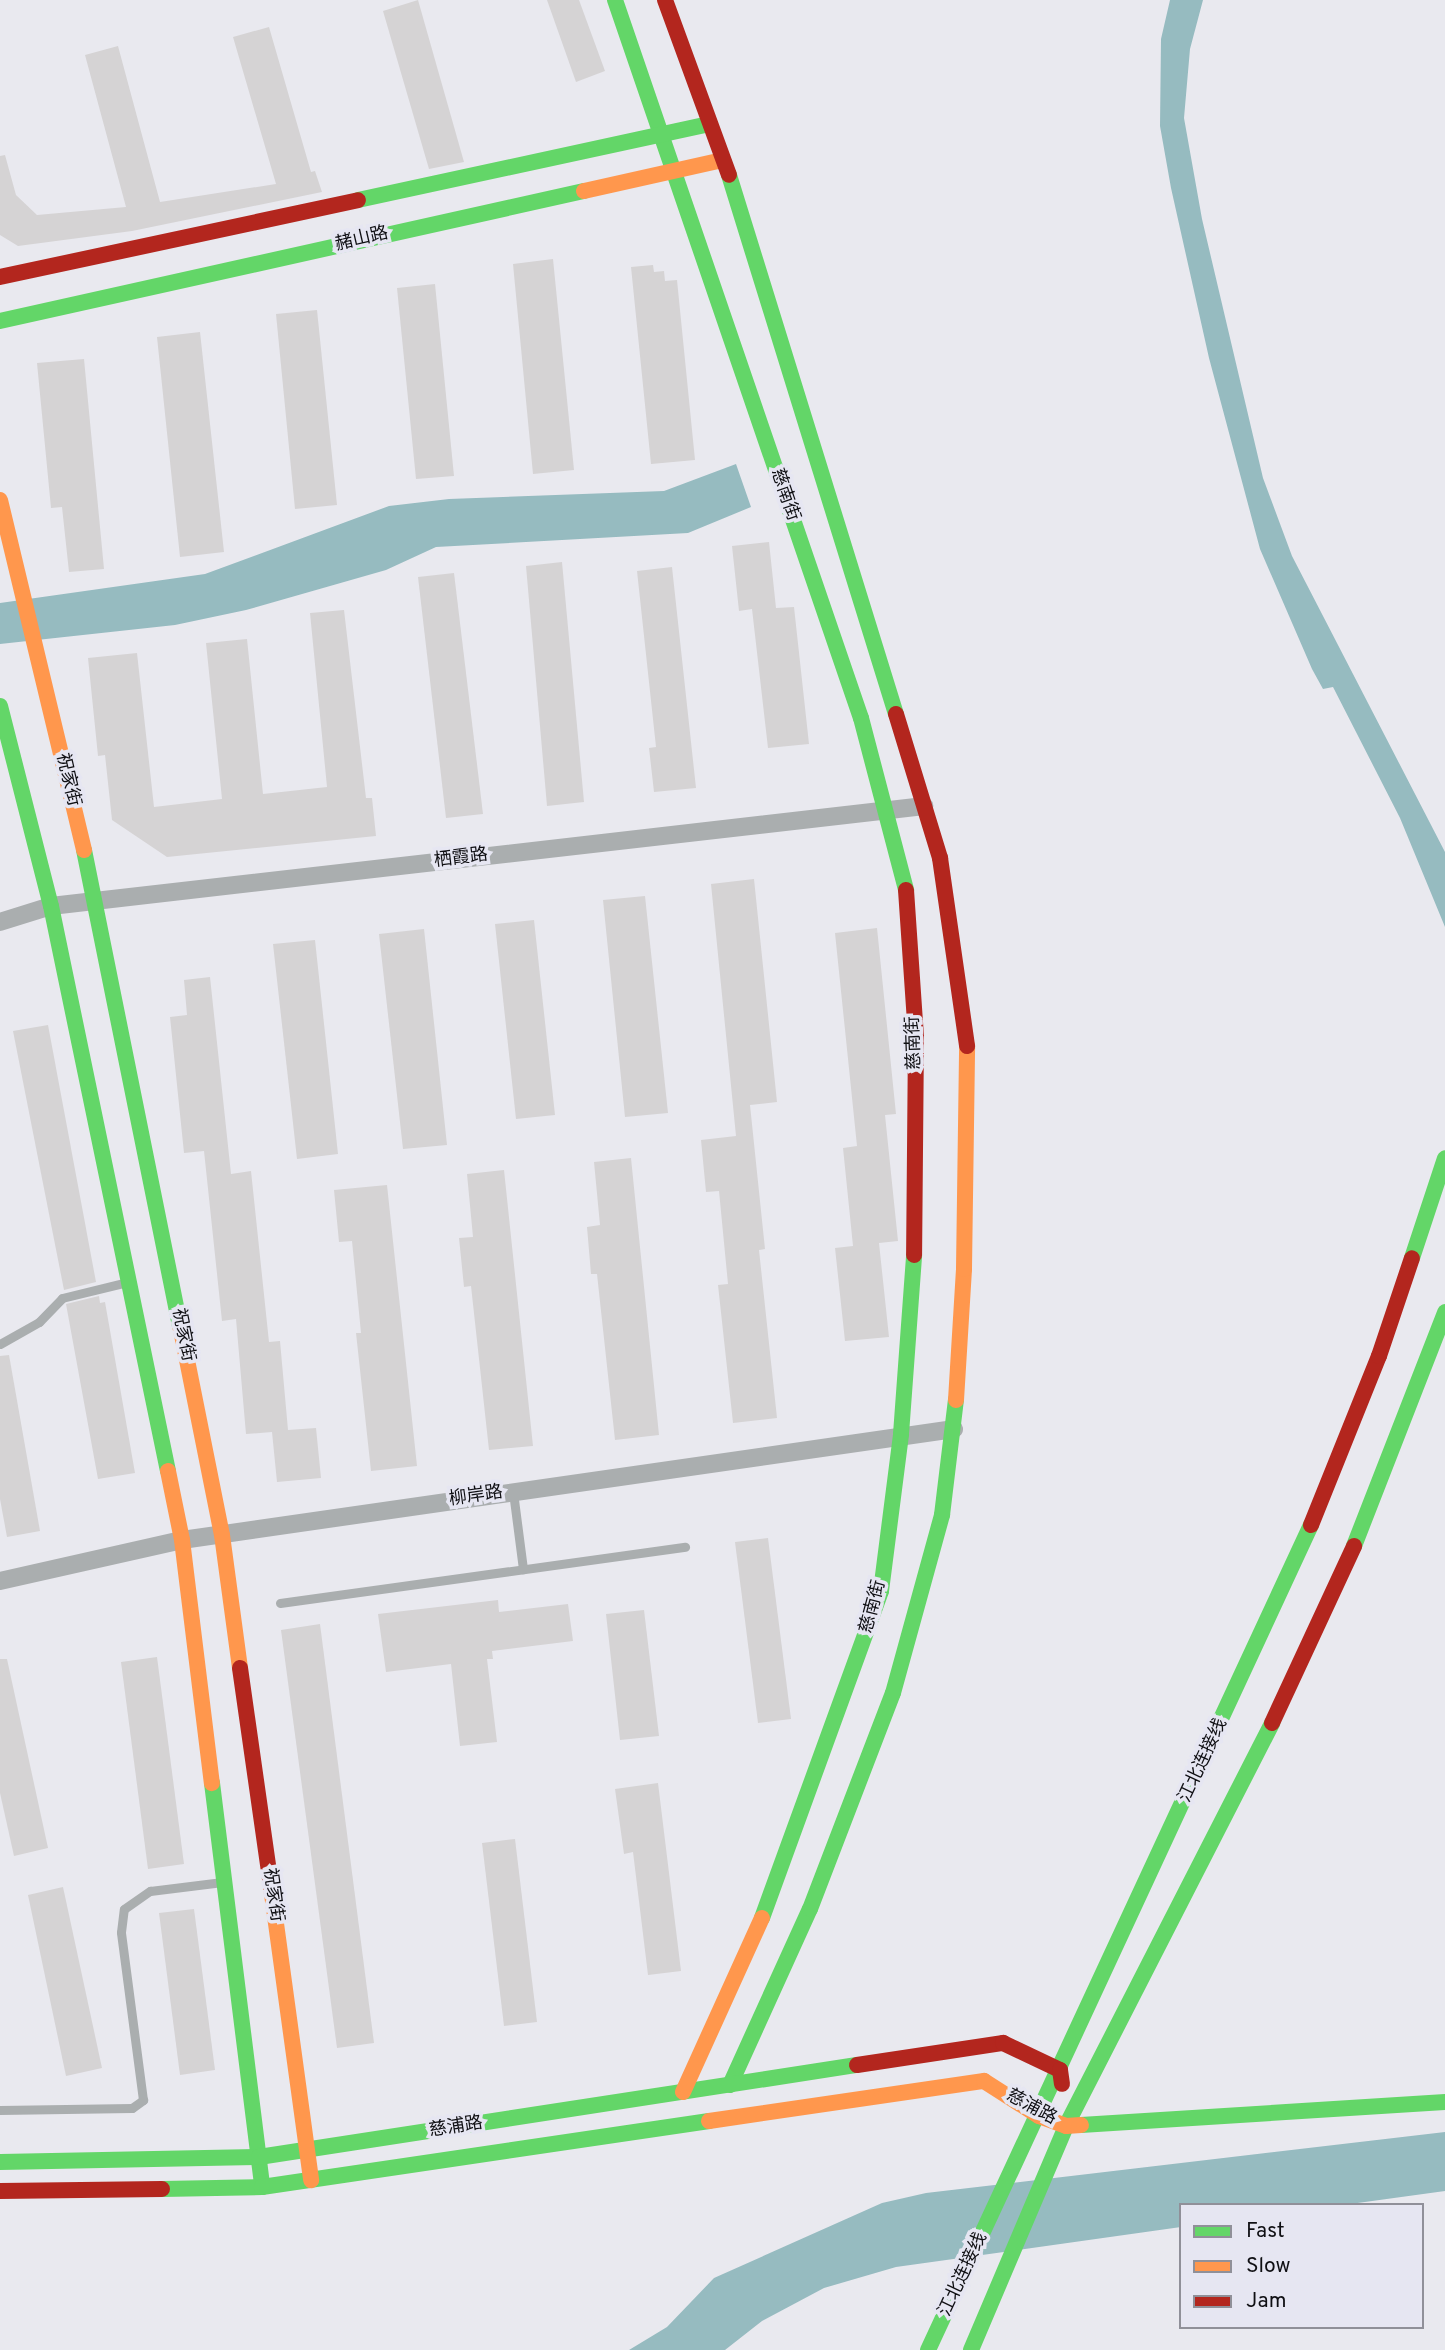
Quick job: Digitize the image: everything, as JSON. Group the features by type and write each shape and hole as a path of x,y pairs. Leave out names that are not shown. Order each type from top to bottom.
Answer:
{"main road":[{"name":"慈南街","path":"614,0 861,719 905,881 916,1036 915,1248 901,1434 881,1591 856,1668 766,1906 683,2092"},
{"path":"665,0 723,160 940,858 967,1045 964,1269 954,1429 942,1515 893,1693 810,1909 730,2085"},
{"path":"0,276 710,124"},
{"name":"赭山路","path":"0,321 723,160"},
{"name":"祝家街","path":"0,500 96,901 222,1535 311,2180"},
{"path":"0,706 51,906 182,1540 262,2187"},
{"name":"江北连接线","path":"928,2350 1039,2116 1313,1520 1379,1356 1445,1158"},
{"name":"江北连接线","path":"971,2350 1066,2126 1248,1774 1364,1524 1445,1312"},
{"name":"慈浦路","path":"0,2162 258,2157 1003,2043 1060,2070 1066,2126 1039,2116 984,2081 262,2187 0,2191"},
{"path":"1066,2126 1445,2102"}],"street":[{"name":"栖霞路","path":"0,922 51,906 924,806"},
{"name":"柳岸路","path":"0,1580 182,1540 901,1434 954,1429"}],"lane":[{"path":"0,1344 39,1322 62,1298 129,1282"},
{"path":"513,1492 523,1569"},
{"path":"280,1603 685,1547"},
{"path":"0,2110 132,2108 143,2100 121,1932 124,1909 150,1891 226,1881"}],"water":[{"path":"1170,0 1203,0 1190,49 1184,118 1202,219 1263,478 1292,556 1445,852 1445,927 1400,818 1333,687 1323,689 1312,669 1260,549 1209,358 1160,126 1161,39"},
{"path":"736,464 751,507 688,533 436,547 386,570 246,610 175,625 0,644 0,603 205,574 389,506 449,499 664,491"},
{"path":"1445,2132 1445,2191 1358,2203 1179,2203 1179,2227 896,2267 824,2288 762,2321 725,2350 629,2350 667,2327 714,2278 882,2203 926,2193"}],"building":[{"path":"418,0 464,162 429,169 383,11"},
{"path":"547,0 579,0 605,71 576,82"},
{"path":"269,27 311,172 315,171 322,192 132,231 18,246 0,235 0,156 5,155 16,195 37,215 126,207 85,55 118,46 160,202 276,184 233,37"},
{"path":"553,259 574,470 533,474 513,264"},
{"path":"653,265 654,272 664,271 665,281 677,280 695,460 651,464 631,267"},
{"path":"435,284 454,476 416,479 397,288"},
{"path":"317,310 337,505 295,509 276,314"},
{"path":"200,332 224,552 180,557 157,337"},
{"path":"84,359 104,569 69,572 62,507 51,508 37,363"},
{"path":"769,542 776,608 794,607 809,744 768,748 752,609 739,611 732,546"},
{"path":"562,562 584,802 547,806 526,566"},
{"path":"672,567 696,788 654,792 649,748 656,747 637,571"},
{"path":"454,573 483,814 446,818 418,577"},
{"path":"344,610 366,798 372,798 376,836 167,857 112,820 105,755 98,756 88,658 137,653 154,807 222,799 206,643 247,639 263,794 327,787 310,613"},
{"path":"754,879 777,1102 750,1105 765,1249 759,1250 777,1418 733,1423 718,1285 728,1284 719,1191 706,1192 701,1140 736,1136 711,884"},
{"path":"645,896 668,1113 625,1117 603,900"},
{"path":"534,920 555,1115 516,1119 495,924"},
{"path":"877,928 896,1114 885,1115 898,1241 879,1243 889,1337 845,1341 835,1248 853,1246 843,1148 857,1146 835,933"},
{"path":"424,929 447,1145 403,1149 379,934"},
{"path":"315,940 338,1154 297,1159 273,944"},
{"path":"210,977 231,1174 251,1171 269,1342 280,1341 288,1430 316,1428 321,1478 277,1482 272,1432 246,1434 236,1319 222,1321 204,1151 184,1153 170,1017 187,1015 184,980"},
{"path":"48,1025 96,1282 64,1290 13,1031"},
{"path":"631,1158 659,1435 615,1440 597,1274 591,1274 587,1227 600,1225 594,1162"},
{"path":"504,1170 533,1446 489,1450 471,1286 464,1287 459,1238 473,1237 467,1174"},
{"path":"387,1185 417,1466 371,1471 356,1333 361,1333 352,1241 339,1242 334,1190"},
{"path":"99,1296 100,1303 105,1302 135,1473 98,1479 66,1304"},
{"path":"9,1355 40,1531 7,1537 0,1499 0,1356"},
{"path":"768,1538 791,1719 758,1723 735,1542"},
{"path":"498,1600 499,1612 568,1604 573,1641 492,1651 493,1659 487,1659 497,1742 460,1746 451,1664 386,1672 378,1614"},
{"path":"644,1610 659,1736 620,1740 606,1614"},
{"path":"320,1624 374,2043 337,2048 281,1630"},
{"path":"157,1657 184,1864 148,1869 121,1662"},
{"path":"0,1659 7,1659 48,1848 14,1856 0,1793"},
{"path":"658,1783 681,1971 648,1975 633,1852 624,1854 615,1789"},
{"path":"515,1839 537,2022 504,2026 482,1843"},
{"path":"63,1887 102,2068 66,2076 28,1895"},
{"path":"194,1909 215,2070 180,2075 159,1913"}],"traffic: fast":[{"path":"615,0 861,718 906,890"},
{"path":"358,200 710,124"},
{"path":"729,175 896,714"},
{"path":"0,321 584,191"},
{"path":"0,706 51,906 168,1471"},
{"path":"84,850 180,1325"},
{"path":"1412,1258 1445,1158"},
{"path":"762,1918 881,1591 901,1434 914,1255"},
{"path":"1354,1546 1445,1312"},
{"path":"730,2085 810,1909 893,1693 942,1515 956,1400"},
{"path":"928,2350 1311,1525"},
{"path":"971,2350 1066,2126 1272,1723"},
{"path":"212,1783 262,2187"},
{"path":"0,2162 259,2157 857,2065"},
{"path":"1081,2125 1445,2102"},
{"path":"162,2189 262,2187 709,2121"}],"traffic: slow":[{"path":"584,191 723,160"},
{"path":"0,500 84,850"},
{"path":"956,1400 964,1269 967,1046"},
{"path":"180,1325 222,1535 240,1668"},
{"path":"168,1471 182,1540 212,1783"},
{"path":"271,1887 311,2180"},
{"path":"683,2092 762,1918"},
{"path":"709,2121 984,2081 1039,2116 1066,2126 1081,2125"}],"traffic: jam":[{"path":"665,0 729,175"},
{"path":"0,277 358,200"},
{"path":"896,714 940,858 967,1046"},
{"path":"906,890 916,1036 914,1255"},
{"path":"1311,1525 1379,1356 1412,1258"},
{"path":"1272,1723 1354,1546"},
{"path":"240,1668 271,1887"},
{"path":"857,2065 1003,2043 1060,2070 1062,2084"},
{"path":"0,2191 162,2189"}]}
